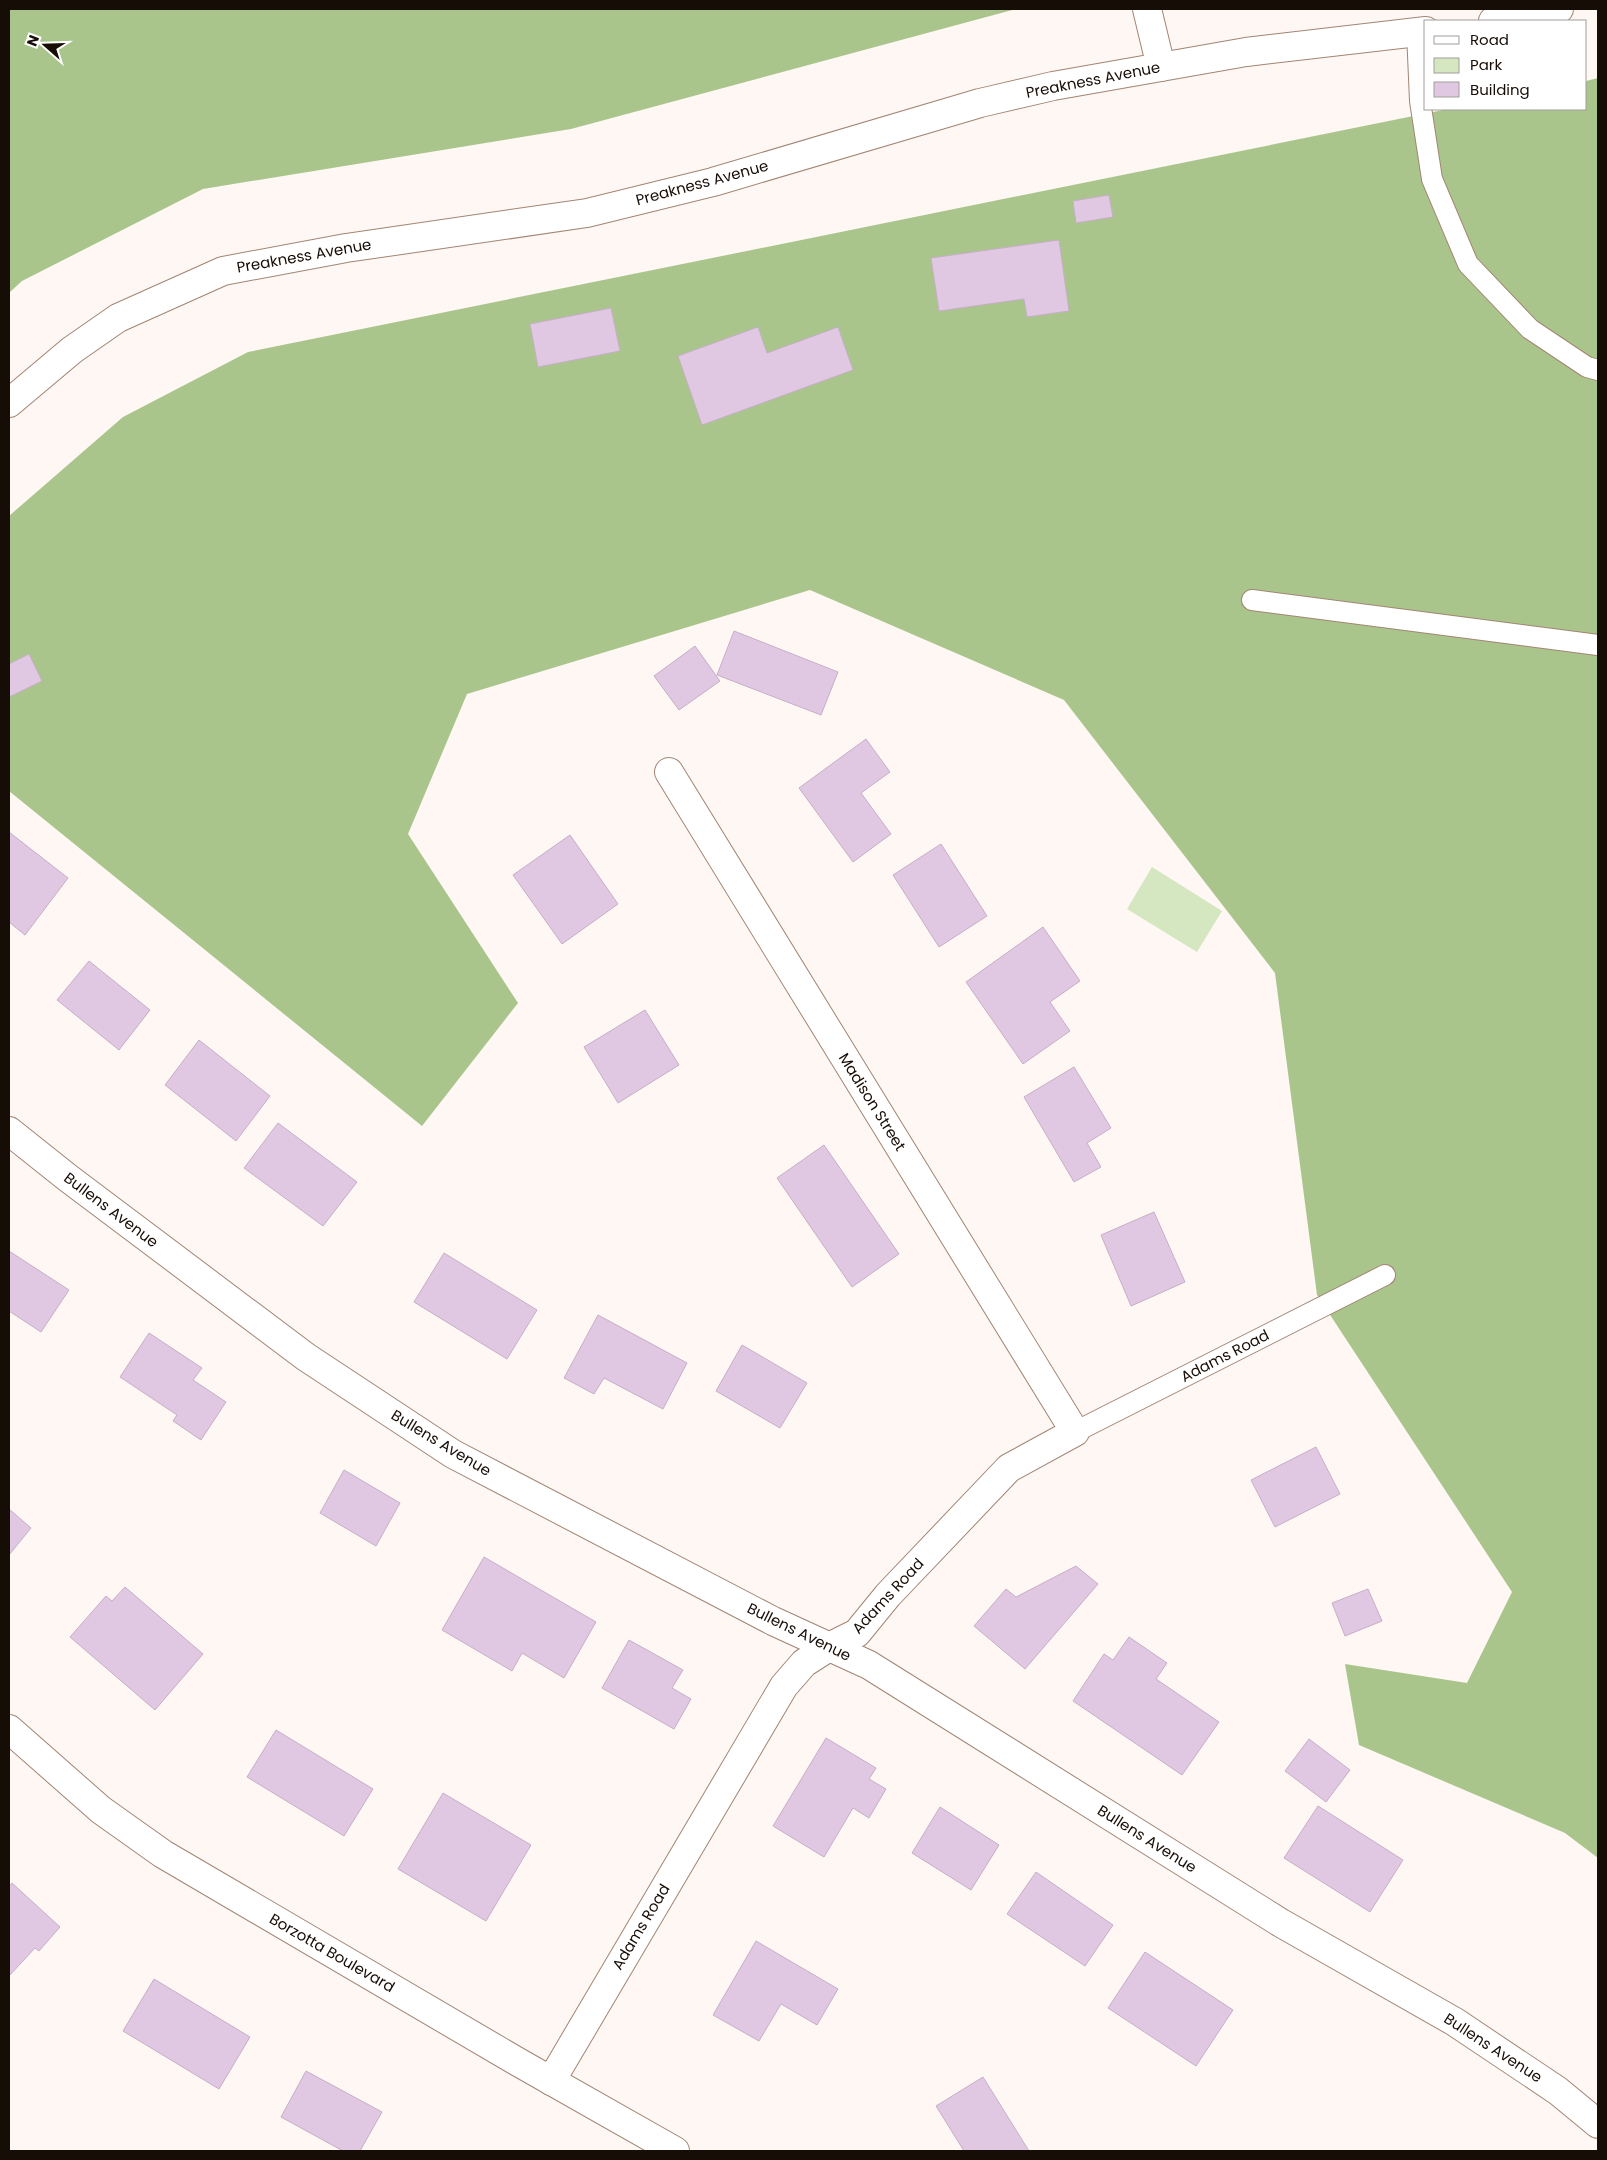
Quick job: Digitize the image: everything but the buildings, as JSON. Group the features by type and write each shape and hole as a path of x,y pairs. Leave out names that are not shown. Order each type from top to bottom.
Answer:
{"street":[{"path":"1147,9 1161,67"},
{"path":"1498,20 1559,9"},
{"name":"Preakness Avenue","path":"9,403 72,350 118,318 223,271 346,248 587,212 713,182 980,103 1053,86 1246,52 1421,31"},
{"name":"Madison Street","path":"669,772 1075,1432"},
{"name":"Bullens Avenue","path":"9,1130 68,1178 306,1357 453,1454 773,1621 869,1665 1281,1923 1455,2022 1558,2091 1598,2124"},
{"name":"Adams Road","path":"550,2081 784,1686 804,1663 829,1647 857,1633 888,1595 1009,1468 1075,1432"},
{"name":"Borzotta Boulevard","path":"9,1729 101,1810 163,1854 550,2081 675,2151"}],"lane":[{"path":"1421,31 1420,101 1432,179 1468,264 1530,329 1587,367 1598,370"},
{"path":"1252,600 1598,645"},
{"name":"Adams Road","path":"1075,1432 1385,1275"}],"green space":[{"path":"9,9 1016,9 571,129 203,189 22,281 9,293"},
{"path":"1598,78 1598,1858 1565,1833 1359,1745 1345,1664 1467,1683 1512,1592 1317,1295 1275,973 1064,700 810,590 467,694 408,834 518,1003 422,1126 9,791 9,516 123,417 248,352 1443,110 1587,110 1587,81"},
{"path":"1152,867 1222,911 1197,952 1127,909"}]}
